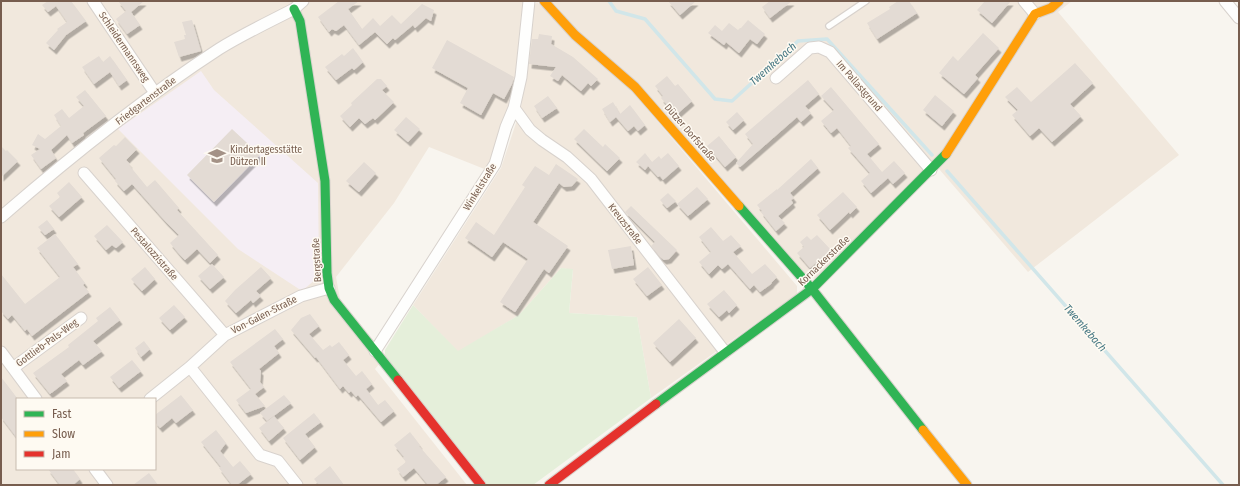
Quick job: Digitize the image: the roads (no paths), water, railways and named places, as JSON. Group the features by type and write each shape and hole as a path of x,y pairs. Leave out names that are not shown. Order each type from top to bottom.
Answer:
{"street":[{"name":"Schleidermannsweg","path":"93,1 155,93"},
{"name":"Friedgartenstraße","path":"1,217 47,178 155,93 221,48 294,9 303,1"},
{"name":"Winkelstraße","path":"375,351 496,164 506,127 514,108 521,77 529,1"},
{"name":"Dützer Dorfstraße","path":"544,1 575,35 635,87 812,289 967,485"},
{"path":"1024,1 1035,14 1051,8 1059,1"},
{"path":"1225,1 1239,18"},
{"name":"Bergstraße","path":"294,9 300,20 325,181 327,273 329,288 334,300 342,312 482,485"},
{"name":"Kornackerstraße","path":"549,485 725,352 812,289 945,156 1035,14"},
{"name":"Im Pallastgrund","path":"776,78 810,48 819,47 830,52 932,170"},
{"name":"Kreuzstraße","path":"514,108 530,130 567,158 591,179 725,352"},
{"name":"Pestalozzistraße","path":"84,173 225,335"},
{"name":"Von-Galen-Straße","path":"151,398 190,367 225,335 301,296 329,288"},
{"name":"Gottlieb-Pals-Weg","path":"13,368 81,318"},
{"name":"Gottlieb-Pals-Weg","path":"1,352 35,398"},
{"path":"190,367 260,455 278,461 297,485"},
{"path":"96,470 107,485"}],"lane":[{"path":"829,26 866,1"}],"waterway":[{"name":"Twemkebach","path":"609,1 616,11 645,19 715,99 732,101 798,41 827,39 932,155"},
{"name":"Twemkebach","path":"947,171 1223,485"}],"place":[{"name":"Kindertagesstätte Dützen II","path":"217,156"}]}
